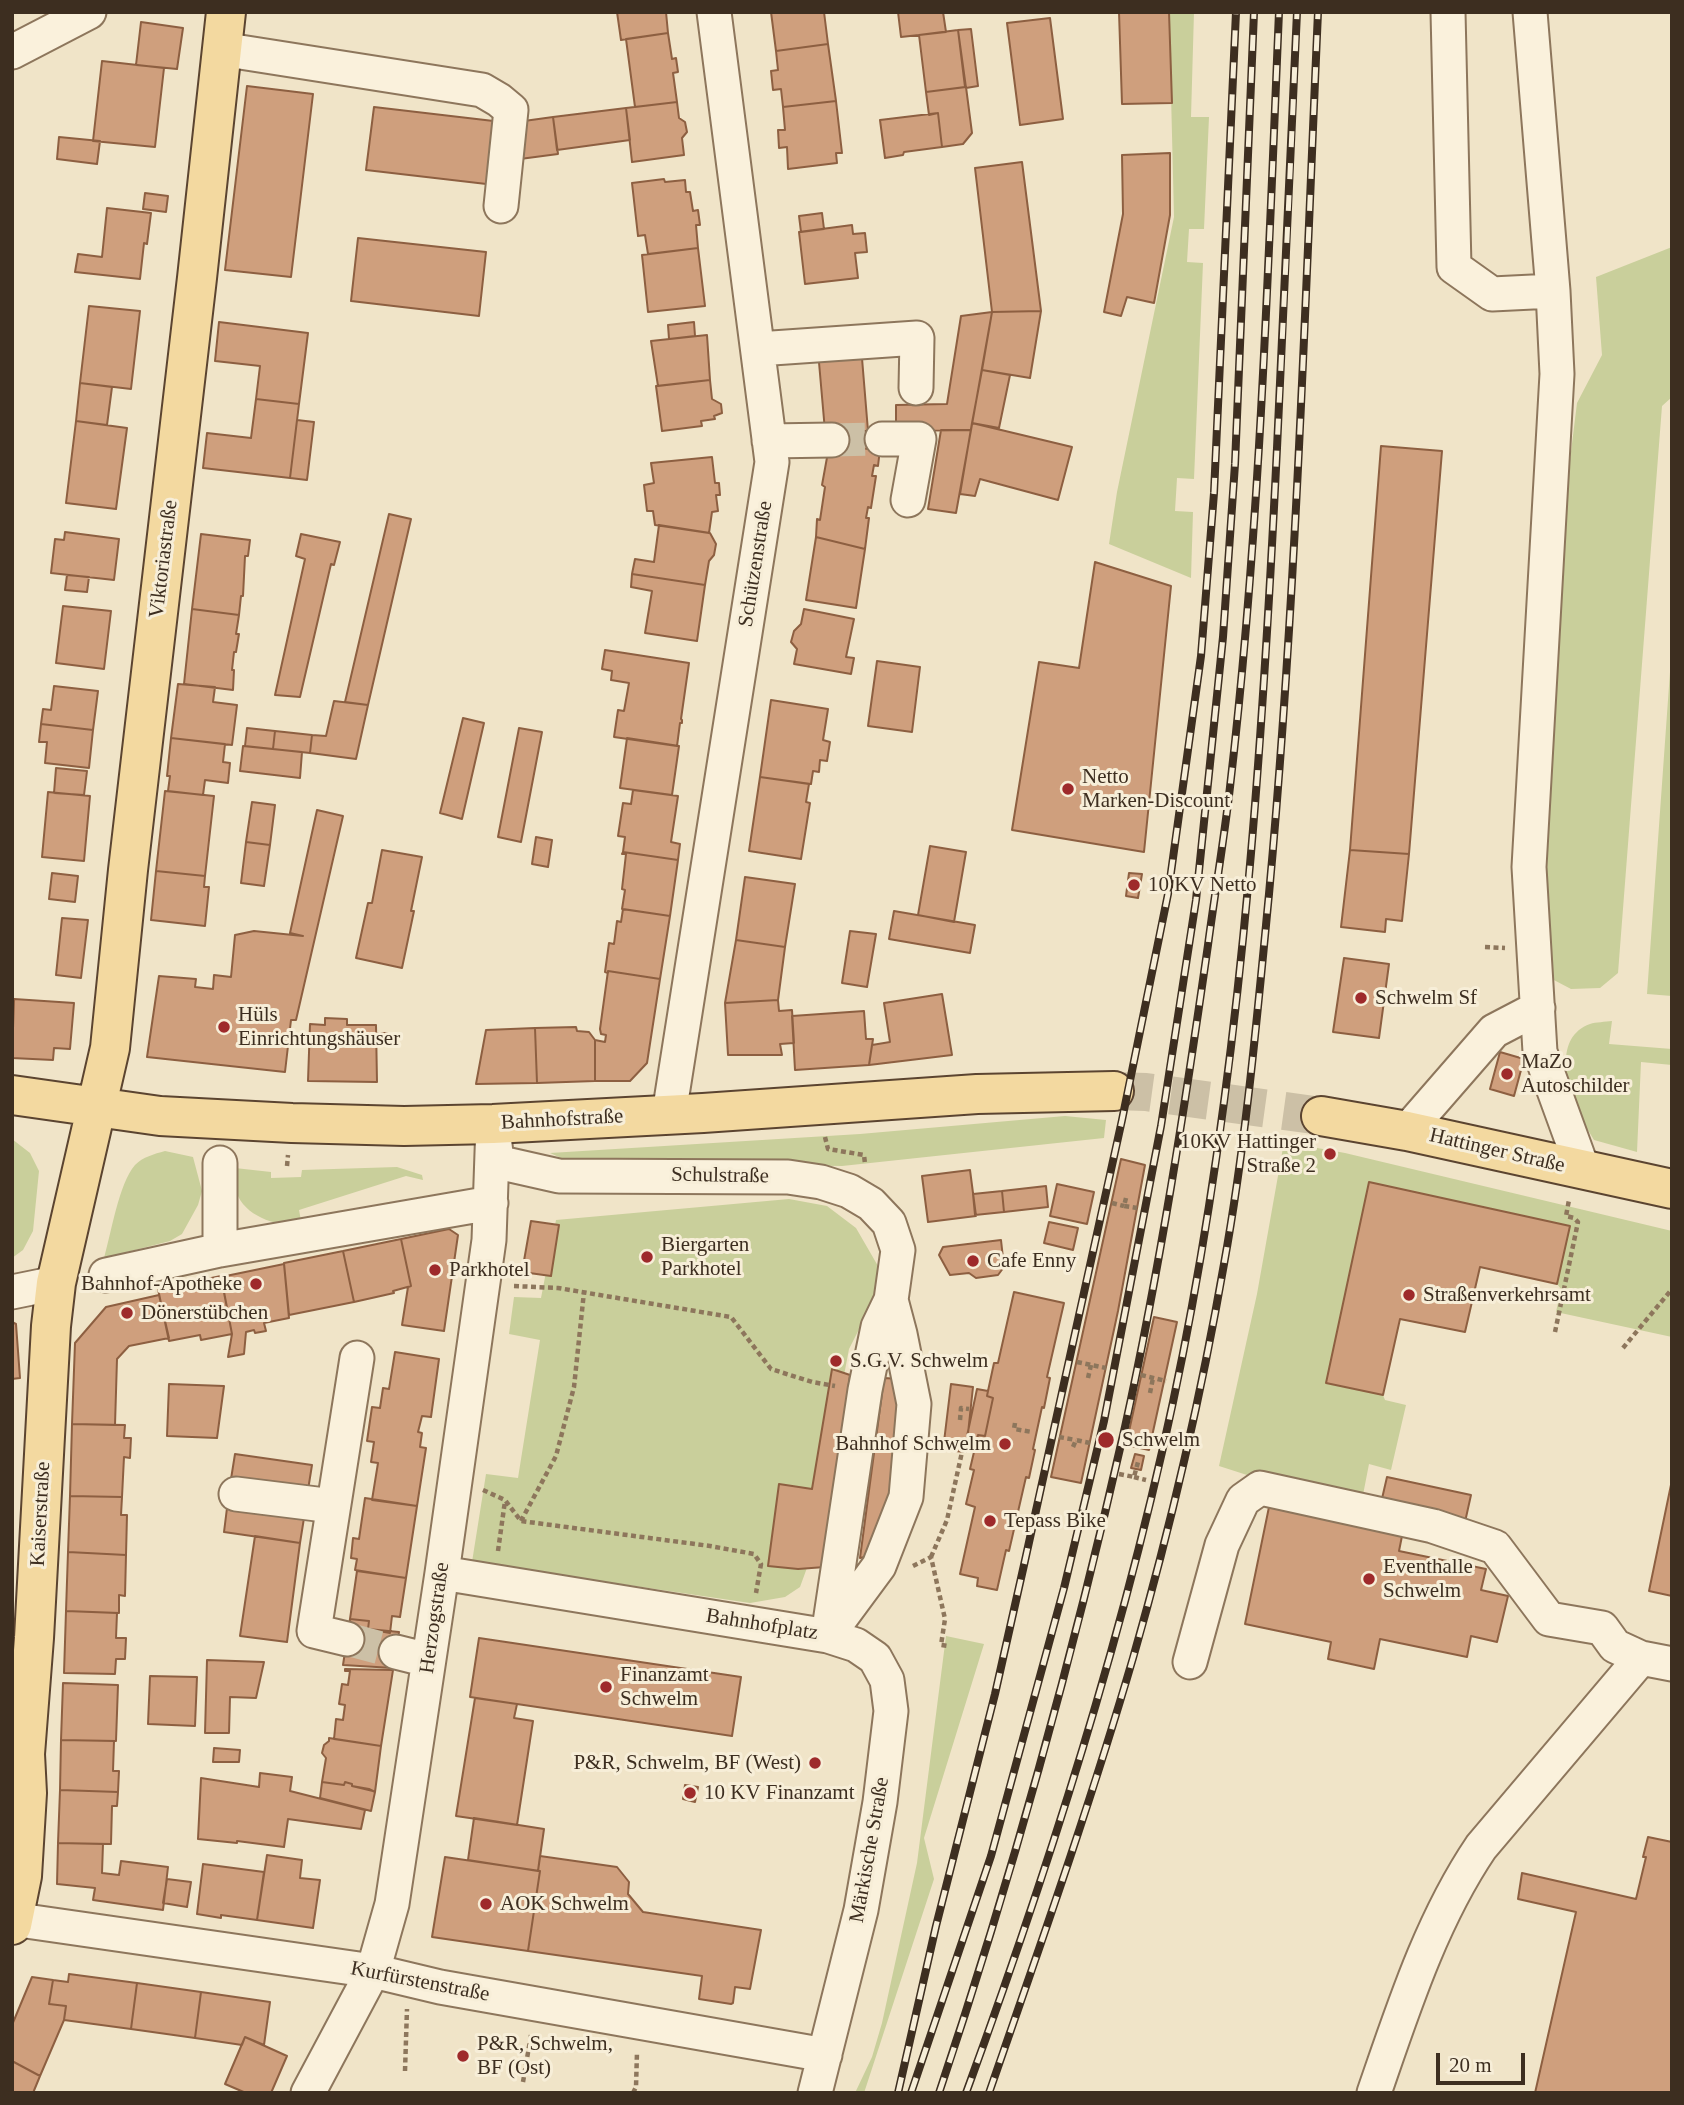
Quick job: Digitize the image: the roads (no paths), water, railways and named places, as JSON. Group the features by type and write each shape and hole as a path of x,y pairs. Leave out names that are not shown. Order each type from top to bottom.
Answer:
{"main road":[{"name":"Viktoriastraße","path":"98,1106 110,1048 197,278 220,25"},
{"name":"Bahnhofstraße","path":"12,1095 160,1116 404,1126 781,1109 977,1094 1114,1091"},
{"name":"Kaiserstraße","path":"13,1921 22,1876 27,1793 23,1638 51,1326 56,1283 98,1106"},
{"name":"Hattinger Straße","path":"1321,1116 1407,1131 1576,1184 1672,1189"}],"street":[{"path":"12,52 89,12"},
{"name":"Schützenstraße","path":"669,1114 772,463 714,12"},
{"path":"1448,12 1454,267 1492,294 1553,291"},
{"path":"1530,12 1553,291 1557,374 1529,867 1540,1052 1576,1184"},
{"path":"220,25 482,90 499,100 511,110 501,206"},
{"path":"758,349 916,338 916,388"},
{"path":"882,439 919,439 908,500"},
{"path":"769,441 832,440"},
{"path":"1407,1131 1494,1031 1538,1008"},
{"name":"Herzogstraße","path":"308,2093 373,1971 391,1904 442,1573 489,1240 493,1124"},
{"name":"Schulstraße","path":"493,1124 498,1163 537,1172 559,1176 788,1177 821,1182 849,1191 871,1204 889,1223 898,1250 891,1300"},
{"path":"220,1163 220,1250"},
{"path":"106,1275 220,1250 491,1203"},
{"path":"12,1292 56,1283"},
{"path":"828,1636 879,1566 906,1497 914,1404 891,1300"},
{"name":"Bahnhofplatz","path":"442,1573 828,1636 865,1390 878,1327 891,1300"},
{"path":"347,1639 314,1631 357,1358"},
{"path":"1190,1662 1222,1545 1243,1500 1261,1488 1433,1526 1495,1547 1549,1619 1602,1628 1615,1646 1656,1661 1489,1836 1461,1875 1407,1998 1374,2093"},
{"path":"236,1494 333,1506"},
{"name":"Märkische Straße","path":"815,2093 862,1910 880,1802 891,1711 887,1680 875,1658 856,1645 828,1636"},
{"path":"396,1652 428,1660"},
{"name":"Kurfürstenstraße","path":"13,1921 373,1971 440,1987 825,2055"}],"tunnel":[{"path":"832,440 882,439"},
{"path":"1114,1091 1146,1092 1321,1116"},
{"path":"347,1639 396,1652"}],"railway":[{"path":"898,2093 936,1926 995,1694 1122,1120 1168,894 1201,656 1214,493 1236,12"},
{"path":"911,2093 991,1856 1064,1588 1104,1421 1161,1126 1196,900 1223,637 1235,464 1254,12"},
{"path":"939,2093 1017,1845 1085,1595 1138,1367 1171,1187 1225,827 1249,594 1262,400 1279,12"},
{"path":"966,2093 1066,1802 1124,1606 1172,1407 1210,1200 1238,986 1258,771 1297,12"},
{"path":"989,2093 1082,1822 1147,1609 1195,1413 1232,1218 1260,987 1286,674 1299,453 1318,12"}],"place":[{"name":"Netto Marken-Discount","path":"1068,789"},
{"name":"10 KV Netto","path":"1134,885"},
{"name":"Schwelm Sf","path":"1361,998"},
{"name":"Hüls Einrichtungshäuser","path":"224,1027"},
{"name":"MaZo Autoschilder","path":"1507,1074"},
{"name":"10KV Hattinger Straße 2","path":"1330,1154"},
{"name":"Biergarten Parkhotel","path":"647,1257"},
{"name":"Cafe Enny","path":"973,1261"},
{"name":"Parkhotel","path":"435,1270"},
{"name":"Bahnhof-Apotheke","path":"256,1284"},
{"name":"Straßenverkehrsamt","path":"1409,1295"},
{"name":"Dönerstübchen","path":"127,1313"},
{"name":"S.G.V. Schwelm","path":"836,1361"},
{"name":"Schwelm","path":"1106,1440"},
{"name":"Bahnhof Schwelm","path":"1005,1444"},
{"name":"Tepass Bike","path":"990,1521"},
{"name":"Eventhalle Schwelm","path":"1369,1579"},
{"name":"Finanzamt Schwelm","path":"606,1687"},
{"name":"P&R, Schwelm, BF (West)","path":"815,1763"},
{"name":"10 KV Finanzamt","path":"690,1793"},
{"name":"AOK Schwelm","path":"486,1904"},
{"name":"P&R, Schwelm, BF (Ost)","path":"463,2056"}]}
